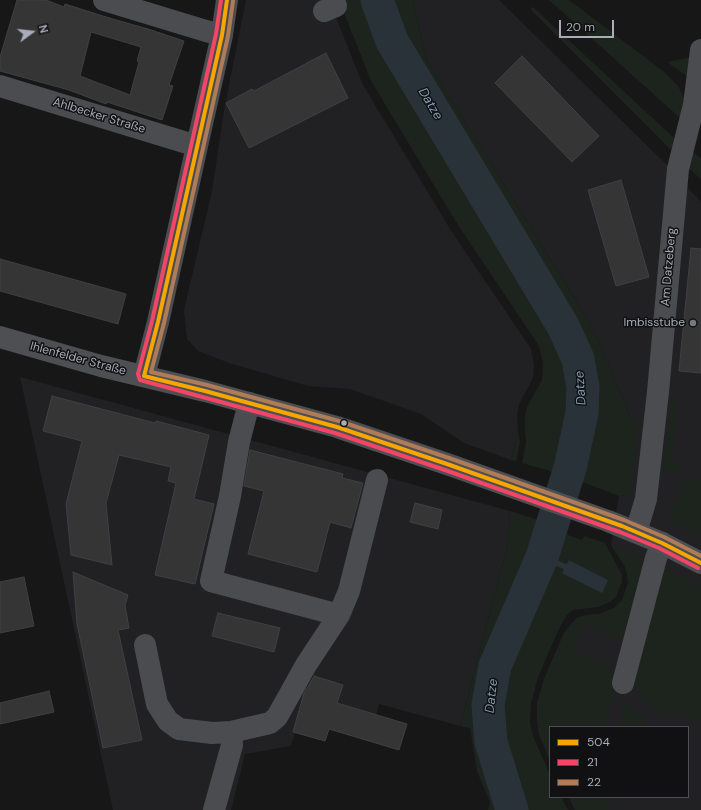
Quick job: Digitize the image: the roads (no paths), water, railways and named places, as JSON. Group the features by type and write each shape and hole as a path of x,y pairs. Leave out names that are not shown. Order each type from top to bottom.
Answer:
{"main road":[{"name":"Ihlenfelder Straße","path":"0,337 101,366 249,403 337,427 591,514 662,543 701,563"}],"street":[{"path":"104,0 222,35"},
{"path":"144,376 158,322 222,35 227,0"},
{"name":"Am Datzeberg","path":"636,532 646,499 658,392 678,169 694,105 701,50"},
{"name":"Ahlbecker Straße","path":"0,86 197,146"},
{"path":"249,403 239,442 230,496 211,581 339,615"},
{"path":"145,645 157,704 168,721 179,729 212,733 230,732 270,723 277,717 306,665 339,615 349,591 377,480"},
{"path":"623,683 656,558 662,543"},
{"path":"214,810 232,745 230,732"}],"waterway":[{"name":"Datze","path":"377,0 392,41 563,326 578,359 583,387 582,413 570,468 542,557 495,666 488,705 491,742 512,810"},
{"path":"542,557 566,567"}],"place":[{"name":"Imbisstube","path":"693,323"}]}
